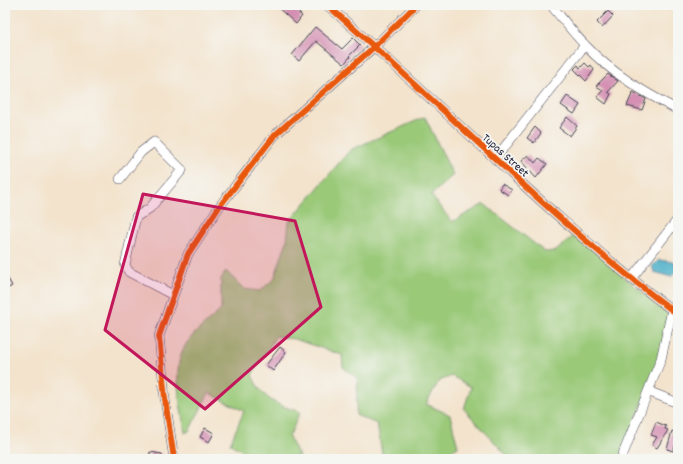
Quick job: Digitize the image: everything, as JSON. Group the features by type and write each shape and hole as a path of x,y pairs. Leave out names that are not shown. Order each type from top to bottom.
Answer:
{"street":[{"name":"Tupas Street","path":"327,5 375,46 495,159 631,279 675,311"},
{"path":"174,459 165,399 159,336 188,254 219,207 275,135 375,46 416,5"},
{"path":"551,5 585,46 606,65 650,96 678,110"},
{"path":"495,159 585,46"},
{"path":"120,179 141,152 154,142 182,170 150,208 136,217 125,265 129,272 173,295"},
{"path":"631,279 678,219"},
{"path":"622,459 650,392 675,311"},
{"path":"650,392 678,404"}],"highlighted area":[{"path":"143,194 295,221 321,307 205,409 105,330"}],"green space":[{"path":"425,117 453,175 431,195 452,222 484,204 545,252 556,251 575,235 668,314 662,355 620,459 510,459 464,409 471,387 452,376 439,381 426,404 450,415 458,447 439,457 424,453 416,459 383,459 377,424 356,415 358,379 343,367 342,355 294,339 276,336 252,375 265,396 277,403 300,412 289,437 299,456 269,459 243,451 230,444 244,411 209,393 189,431 185,433 179,398 179,361 189,340 200,328 221,310 221,279 226,271 244,289 260,291 274,279 287,241 289,222 350,150"}],"water":[{"path":"659,260 675,262 677,271 671,277 654,272 652,266"}],"building":[{"path":"275,5 290,5 302,16 296,24"},
{"path":"608,11 613,16 602,28 597,22"},
{"path":"315,27 342,49 353,38 360,45 349,56 350,57 344,64 316,41 299,61 292,55"},
{"path":"585,63 589,67 591,65 594,70 586,81 574,69 578,65 580,68"},
{"path":"608,74 618,81 608,92 611,94 606,104 597,97 603,90 596,86"},
{"path":"633,92 646,99 642,110 627,106"},
{"path":"567,96 580,105 574,114 561,105"},
{"path":"567,117 577,126 570,136 559,128"},
{"path":"535,127 541,133 534,143 527,138"},
{"path":"528,155 535,163 539,158 547,164 536,178 521,161"},
{"path":"502,184 512,190 508,195 499,189"},
{"path":"5,273 12,286 5,290"},
{"path":"280,347 286,352 273,371 266,365"},
{"path":"656,422 666,426 665,429 668,430 657,448 652,445 657,437 651,435"},
{"path":"205,428 214,433 209,442 200,437"},
{"path":"672,431 678,433 678,439 673,451 667,449"},
{"path":"150,452 162,454 162,459 149,459"}],"cycle path":[{"path":"327,5 583,238 627,275 678,313"},
{"path":"174,459 165,399 159,336 188,254 219,207 275,135 375,46 416,5"}]}
